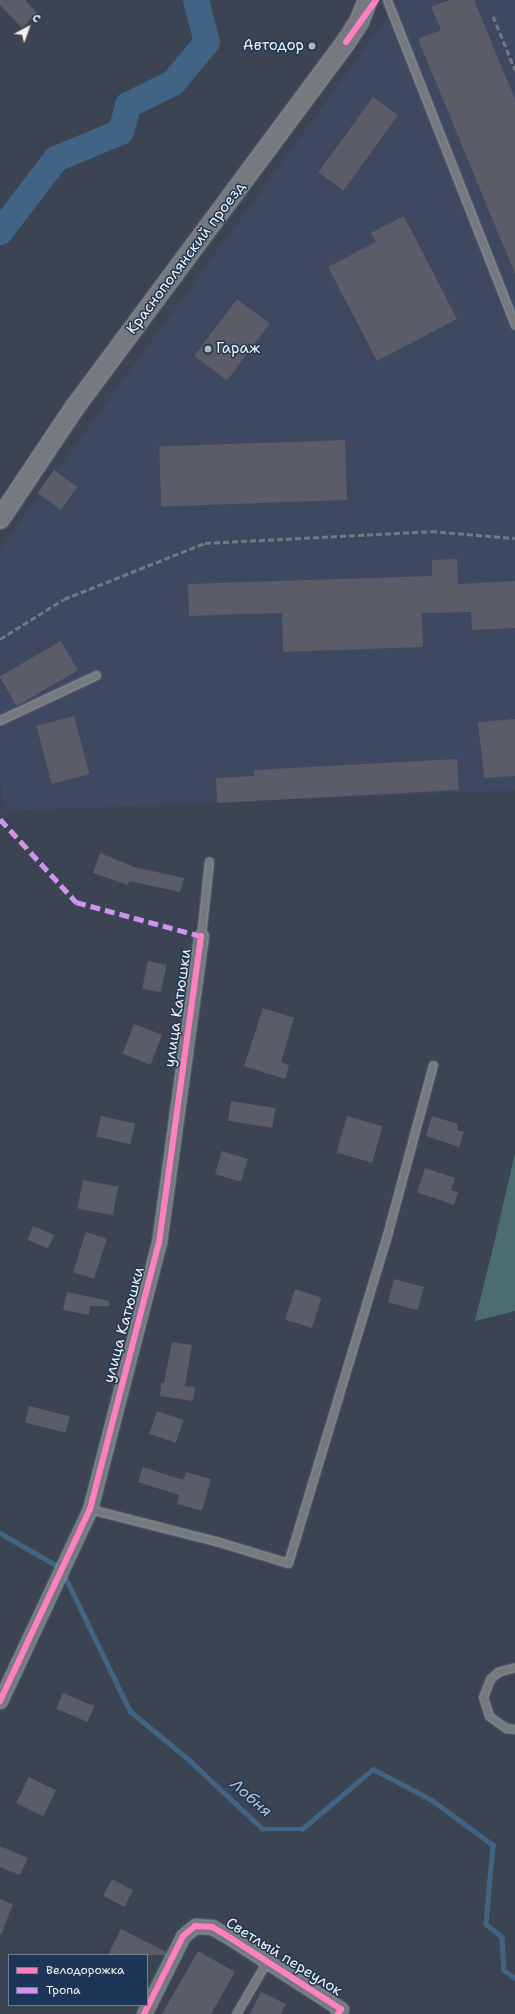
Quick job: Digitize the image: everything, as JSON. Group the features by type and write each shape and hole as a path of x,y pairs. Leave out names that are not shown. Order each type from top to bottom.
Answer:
{"main road":[{"path":"346,42 359,22 368,0"},
{"name":"Краснополянский проезд","path":"0,519 75,407 346,42"}],"street":[{"name":"Краснополянский проезд","path":"346,42 376,0"},
{"name":"улица Катюшки","path":"0,1701 90,1509 159,1243 201,936"},
{"name":"Светлый переулок","path":"144,2014 183,1936 195,1926 212,1927 267,1961 340,2011"}],"lane":[{"path":"387,0 515,325"},
{"path":"0,720 96,675"},
{"path":"201,936 209,861"},
{"path":"90,1509 216,1541 288,1563 386,1235 433,1065"},
{"path":"515,1667 498,1672 490,1678 484,1697 489,1716 506,1728 515,1729"},
{"path":"236,2014 267,1961"}],"shaded area":[{"path":"400,0 515,0 515,790 5,811 0,779 0,549"}],"green space":[{"path":"515,1153 515,1311 475,1321 497,1231"}],"building":[{"path":"0,0 25,0 37,13 22,28 0,5"},
{"path":"449,0 474,0 515,99 515,274 418,39 441,30 431,7"},
{"path":"373,97 398,115 343,190 318,172"},
{"path":"404,216 457,319 377,361 328,267 376,242 371,233"},
{"path":"237,299 270,324 227,380 194,356"},
{"path":"345,440 347,500 161,506 159,446"},
{"path":"54,470 77,487 61,510 38,493"},
{"path":"457,559 458,584 515,581 515,628 472,630 471,612 422,613 423,647 283,652 282,613 189,616 188,584 432,576 432,560"},
{"path":"61,641 78,670 17,706 0,676"},
{"path":"74,716 90,774 52,784 36,726"},
{"path":"515,719 515,776 484,778 478,722"},
{"path":"457,759 459,790 217,803 216,778 254,776 254,770"},
{"path":"100,853 134,867 184,878 180,892 129,881 128,885 93,873"},
{"path":"148,961 167,965 161,992 142,988"},
{"path":"263,1008 294,1018 281,1062 289,1065 285,1079 244,1066"},
{"path":"134,1024 162,1035 151,1065 123,1054"},
{"path":"231,1101 275,1108 272,1128 228,1121"},
{"path":"101,1116 135,1124 130,1144 96,1136"},
{"path":"347,1116 383,1126 372,1163 337,1153"},
{"path":"432,1116 458,1124 457,1130 464,1132 459,1147 426,1136"},
{"path":"222,1151 248,1159 241,1182 215,1174"},
{"path":"425,1168 455,1178 451,1190 458,1192 454,1205 417,1192"},
{"path":"83,1180 118,1187 113,1215 77,1208"},
{"path":"33,1226 54,1235 48,1249 27,1240"},
{"path":"86,1232 107,1239 94,1279 73,1272"},
{"path":"394,1279 424,1287 418,1310 388,1302"},
{"path":"295,1289 322,1298 312,1328 285,1319"},
{"path":"67,1292 109,1301 109,1306 90,1306 89,1315 63,1310"},
{"path":"172,1342 192,1345 185,1386 195,1387 193,1401 160,1396 161,1383 164,1383"},
{"path":"29,1406 70,1416 66,1433 25,1422"},
{"path":"157,1411 183,1420 176,1443 149,1434"},
{"path":"143,1467 183,1480 186,1472 211,1479 202,1511 177,1504 179,1495 138,1482"},
{"path":"63,1693 94,1706 88,1722 56,1709"},
{"path":"29,1777 56,1790 43,1816 16,1803"},
{"path":"0,1846 28,1858 20,1875 0,1867"},
{"path":"112,1879 133,1890 124,1907 103,1896"},
{"path":"0,1899 13,1904 1,1935 0,1934"},
{"path":"121,1929 166,1952 165,1955 108,1954"},
{"path":"198,1951 235,1972 211,2014 162,2014"},
{"path":"261,1992 286,2004 281,2014 250,2014"}],"waterway":[{"path":"0,232 56,159 121,132 128,105 173,83 207,42 196,0"},
{"name":"Лобня","path":"0,1533 61,1568 130,1711 186,1757 263,1829 302,1829 373,1769 432,1800 493,1845 486,1924 502,1937 504,1970 515,1978"}],"railway":[{"path":"493,16 515,70"},
{"path":"0,639 64,599 205,543 431,531 515,538"}],"marked path":[{"path":"0,819 76,902 201,936"}],"cycle path":[{"path":"346,42 376,0"},
{"path":"0,1701 90,1509 159,1243 201,936"},
{"path":"144,2014 183,1936 195,1926 212,1927 226,1935 341,2009 338,2014"}],"place":[{"name":"Автодор","path":"312,46"},
{"name":"Гараж","path":"208,349"}]}
